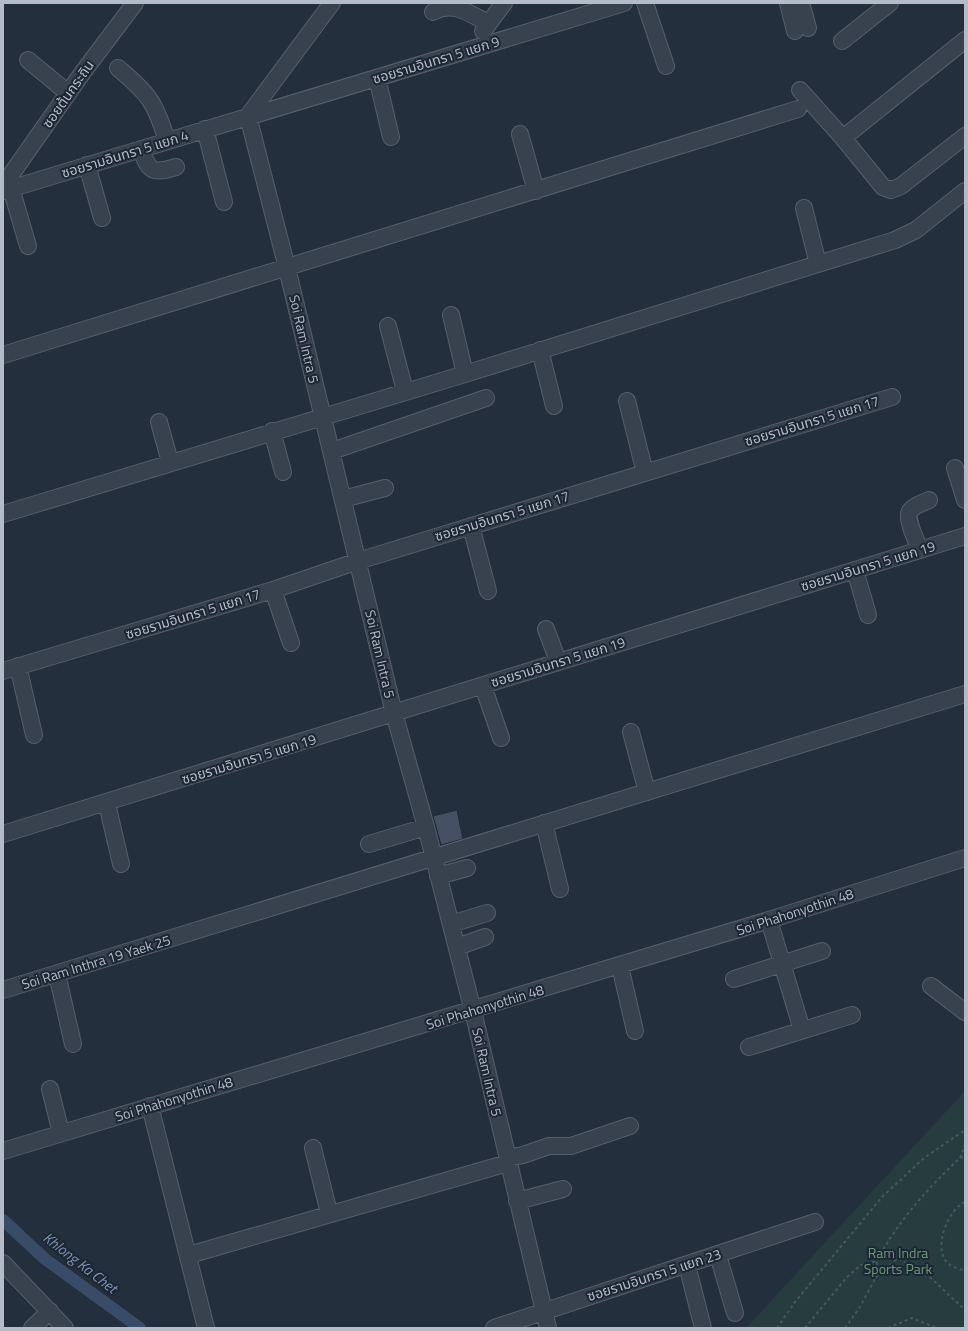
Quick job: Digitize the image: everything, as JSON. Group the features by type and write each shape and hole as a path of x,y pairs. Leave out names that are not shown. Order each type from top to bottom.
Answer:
{"street":[{"name":"ซอยต้นกระถิน","path":"6,188 68,93 135,3"},
{"path":"248,116 332,3"},
{"path":"470,48 504,3"},
{"name":"ซอยรามอินทรา 5 แยก 9","path":"248,116 377,78 470,48 624,3"},
{"path":"645,3 666,66"},
{"path":"788,3 802,29 801,3"},
{"path":"842,41 890,3"},
{"path":"432,12 440,8 455,6 488,23"},
{"path":"843,138 965,40"},
{"path":"28,60 68,93"},
{"path":"118,68 140,87 150,99 158,113 167,141"},
{"path":"377,78 391,137"},
{"path":"800,90 843,138 883,187 891,190 901,186 965,136"},
{"path":"3,355 798,109"},
{"name":"ซอยรามอินทรา 5 แยก 4","path":"6,188 87,166 248,116"},
{"name":"Soi Ram Intra 5","path":"248,116 332,451 394,713 426,827 473,1011 548,1328"},
{"path":"204,129 224,202"},
{"path":"520,134 536,190"},
{"path":"140,149 146,165 151,169 161,172 176,167"},
{"path":"87,166 102,218"},
{"path":"6,188 28,246"},
{"path":"3,514 272,431 465,374 895,240 909,233 965,191"},
{"path":"804,208 818,264"},
{"path":"451,315 465,374"},
{"path":"388,326 405,391"},
{"path":"540,350 554,406"},
{"name":"ซอยรามอินทรา 5 แยก 17","path":"3,671 273,590 358,560 892,397"},
{"path":"332,451 486,398"},
{"path":"627,401 645,473"},
{"path":"159,422 170,462"},
{"path":"272,431 282,472"},
{"path":"955,468 965,500"},
{"path":"343,499 386,488"},
{"path":"920,550 908,518 909,512 914,507 929,500"},
{"path":"471,526 488,591"},
{"name":"ซอยรามอินทรา 5 แยก 19","path":"3,834 107,804 558,661 965,536"},
{"path":"855,570 868,615"},
{"path":"273,590 292,643"},
{"path":"546,629 558,661"},
{"path":"18,666 34,735"},
{"path":"483,686 501,738"},
{"path":"433,857 965,694"},
{"path":"631,732 647,792"},
{"path":"107,804 121,864"},
{"path":"544,823 560,890"},
{"path":"369,844 426,827"},
{"name":"Soi Ram Inthra 19 Yaek 25","path":"3,990 433,857"},
{"name":"Soi Phahonyothin 48","path":"3,1151 473,1011 965,858"},
{"path":"438,876 467,868"},
{"path":"451,924 487,913"},
{"path":"769,920 802,1030"},
{"path":"457,947 485,937"},
{"path":"734,979 782,965 822,951"},
{"path":"620,966 635,1031"},
{"path":"57,974 73,1044"},
{"path":"931,986 965,1012"},
{"path":"749,1047 852,1015"},
{"path":"50,1089 61,1133"},
{"path":"150,1106 189,1255 206,1328"},
{"path":"189,1255 508,1160 549,1146 571,1146 630,1126"},
{"path":"313,1148 329,1214"},
{"path":"517,1201 564,1189"},
{"name":"ซอยรามอินทรา 5 แยก 23","path":"494,1328 815,1222"},
{"path":"718,1254 735,1313"},
{"path":"3,1263 65,1328"},
{"path":"687,1265 702,1328"},
{"path":"32,1328 50,1312"}],"path":[{"path":"777,1328 800,1296 882,1197 924,1158 965,1130"},
{"path":"876,1277 877,1261 886,1244 925,1193 960,1158 965,1145"},
{"path":"960,1158 965,1157"},
{"path":"965,1202 961,1204 949,1219 941,1238 943,1256 950,1265 965,1271"},
{"path":"845,1328 860,1307 876,1277 898,1258 931,1278 965,1310"},
{"path":"805,1328 847,1277 861,1264 877,1261"},
{"path":"888,1328 912,1318 937,1328"}],"green space":[{"name":"Ram Indra Sports Park","path":"965,1091 965,1328 746,1328"}],"building":[{"path":"457,810 463,839 441,845 433,816"}],"waterway":[{"name":"Khlong Ka Chet","path":"3,1220 45,1259 140,1328"}]}
